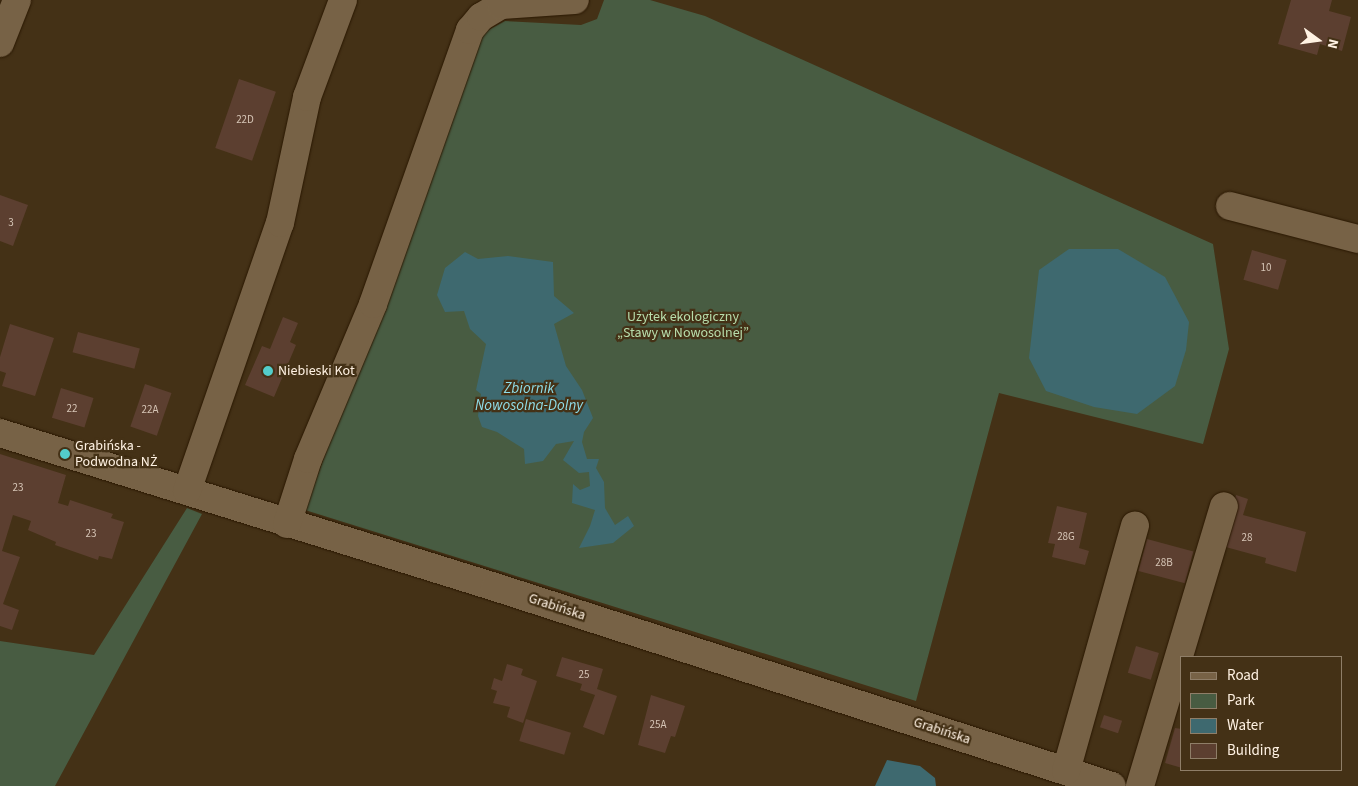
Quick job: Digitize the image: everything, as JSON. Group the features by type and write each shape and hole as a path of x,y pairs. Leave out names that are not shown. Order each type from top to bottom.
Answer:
{"street":[{"path":"0,43 17,0"},
{"path":"187,491 280,223 307,97 342,0"},
{"path":"287,524 308,459 373,304 470,30 481,17 501,5 575,0"},
{"path":"1230,206 1358,239"},
{"name":"Grabińska","path":"0,433 494,587 1112,786"},
{"path":"1140,786 1224,506"},
{"path":"1066,771 1135,525"}],"green space":[{"name":"Użytek ekologiczny „Stawy w Nowosolnej”","path":"604,0 650,0 705,16 1213,244 1229,349 1203,444 999,393 916,701 305,510 474,45 485,32 505,21 581,25 597,19"},
{"path":"187,508 202,514 55,786 0,786 0,641 94,655"}],"water":[{"path":"1069,249 1118,249 1165,277 1189,322 1186,350 1175,386 1137,414 1094,407 1046,391 1029,358 1039,270"},
{"name":"Zbiornik Nowosolna-Dolny","path":"465,252 478,259 508,256 553,262 554,296 574,313 554,324 566,366 582,390 593,418 584,432 582,442 587,459 599,459 596,468 604,482 605,508 615,525 628,516 634,526 613,543 579,548 590,526 595,510 572,503 573,484 580,490 590,486 589,472 579,473 563,460 574,441 556,444 543,461 525,464 524,449 497,432 482,427 478,416 481,394 476,390 486,344 470,329 464,311 445,312 437,295 445,268"},
{"path":"887,760 920,766 935,778 936,786 875,786"}],"building":[{"path":"1291,0 1332,0 1329,11 1351,17 1342,51 1320,44 1317,55 1278,44"},
{"path":"239,79 276,92 252,161 215,148"},
{"path":"0,195 28,205 13,246 0,241"},
{"path":"1252,250 1287,260 1278,290 1243,280"},
{"name":"Niebieski Kot","path":"283,317 298,323 290,342 296,345 274,397 245,385 262,346 270,349"},
{"path":"10,324 54,338 35,396 2,386 6,373 0,371 0,357"},
{"path":"78,332 140,349 134,369 73,352"},
{"path":"145,384 171,393 157,436 130,427"},
{"path":"61,388 94,398 84,428 52,418"},
{"path":"0,454 66,475 58,503 68,506 70,500 113,514 111,518 124,522 112,559 99,556 98,560 55,545 56,542 28,530 31,521 13,515 2,551 20,557 3,604 19,610 12,630 0,626"},
{"path":"1236,495 1248,499 1243,515 1306,532 1296,572 1265,563 1266,558 1222,546"},
{"path":"1057,506 1087,513 1079,548 1089,551 1085,565 1052,557 1055,544 1048,543"},
{"path":"1147,539 1193,551 1185,583 1138,571"},
{"path":"1136,646 1159,653 1151,680 1128,673"},
{"path":"562,657 603,669 597,689 617,696 604,735 583,727 595,695 580,690 582,684 556,676"},
{"path":"507,664 523,669 521,675 537,681 523,723 507,717 510,707 493,703 497,691 491,689 494,678 502,681"},
{"path":"651,695 685,706 675,737 671,736 665,753 638,745"},
{"path":"1104,715 1122,721 1118,733 1100,727"},
{"path":"526,719 571,733 564,755 519,741"},
{"path":"1175,728 1180,729 1180,767 1165,763"}],"place":[{"name":"Niebieski Kot","path":"268,371"},
{"name":"Grabińska - Podwodna NŻ","path":"65,454"}]}
